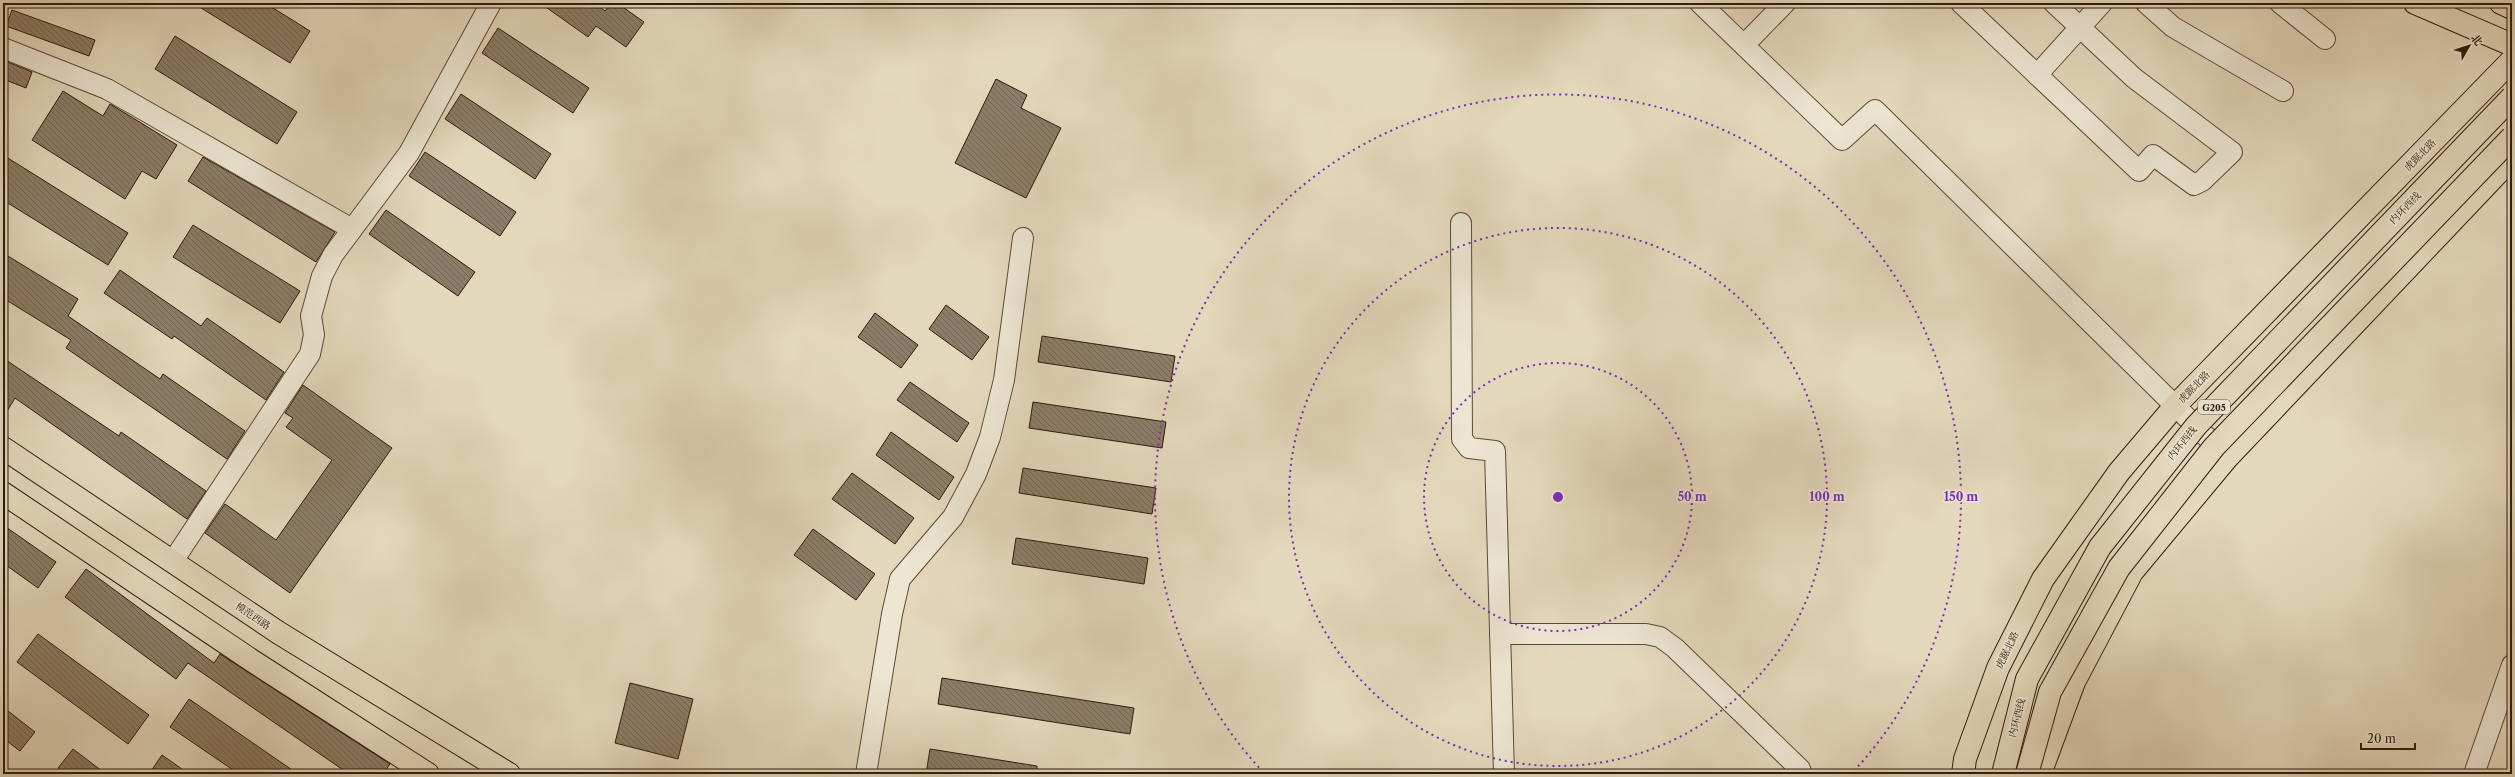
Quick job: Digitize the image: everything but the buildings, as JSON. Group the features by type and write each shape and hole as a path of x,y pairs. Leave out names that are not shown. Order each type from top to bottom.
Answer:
{"main road":[{"path":"2415,3 2512,45"},
{"path":"2501,3 2512,8"},
{"name":"虎踞北路","path":"1963,774 1965,759 1998,668 2043,579 2119,472 2175,406 2512,60"},
{"name":"内环西线","path":"2003,774 2027,679 2100,547 2196,426 2512,97"},
{"name":"G205","path":"2027,774 2050,692 2119,568 2214,447 2512,137"},
{"path":"2040,774 2074,682 2132,572 2227,458 2512,158"},
{"name":"模范西路","path":"3,448 279,633 510,774"},
{"path":"3,493 251,660 428,774"}],"street":[{"path":"173,561 310,354 314,335 311,316 320,282 333,255 409,153 491,3"},
{"path":"1700,3 1842,140 1875,110 2227,458"},
{"path":"1744,45 1785,3"},
{"path":"1961,3 2139,171 2153,155 2194,185 2202,181 2232,152 2134,78 2054,3"},
{"path":"2037,75 2102,3"},
{"path":"2146,3 2173,27 2283,91"},
{"path":"2280,3 2325,39"},
{"path":"3,48 107,89 352,229"},
{"path":"1461,223 1462,439 1470,448 1495,451 1504,774"},
{"path":"866,774 892,614 900,579 953,517 976,474 990,437 1004,380 1023,238"},
{"path":"1500,634 1646,634 1660,638 1675,648 1800,769 1802,774"},
{"path":"2474,774 2512,664"}]}
